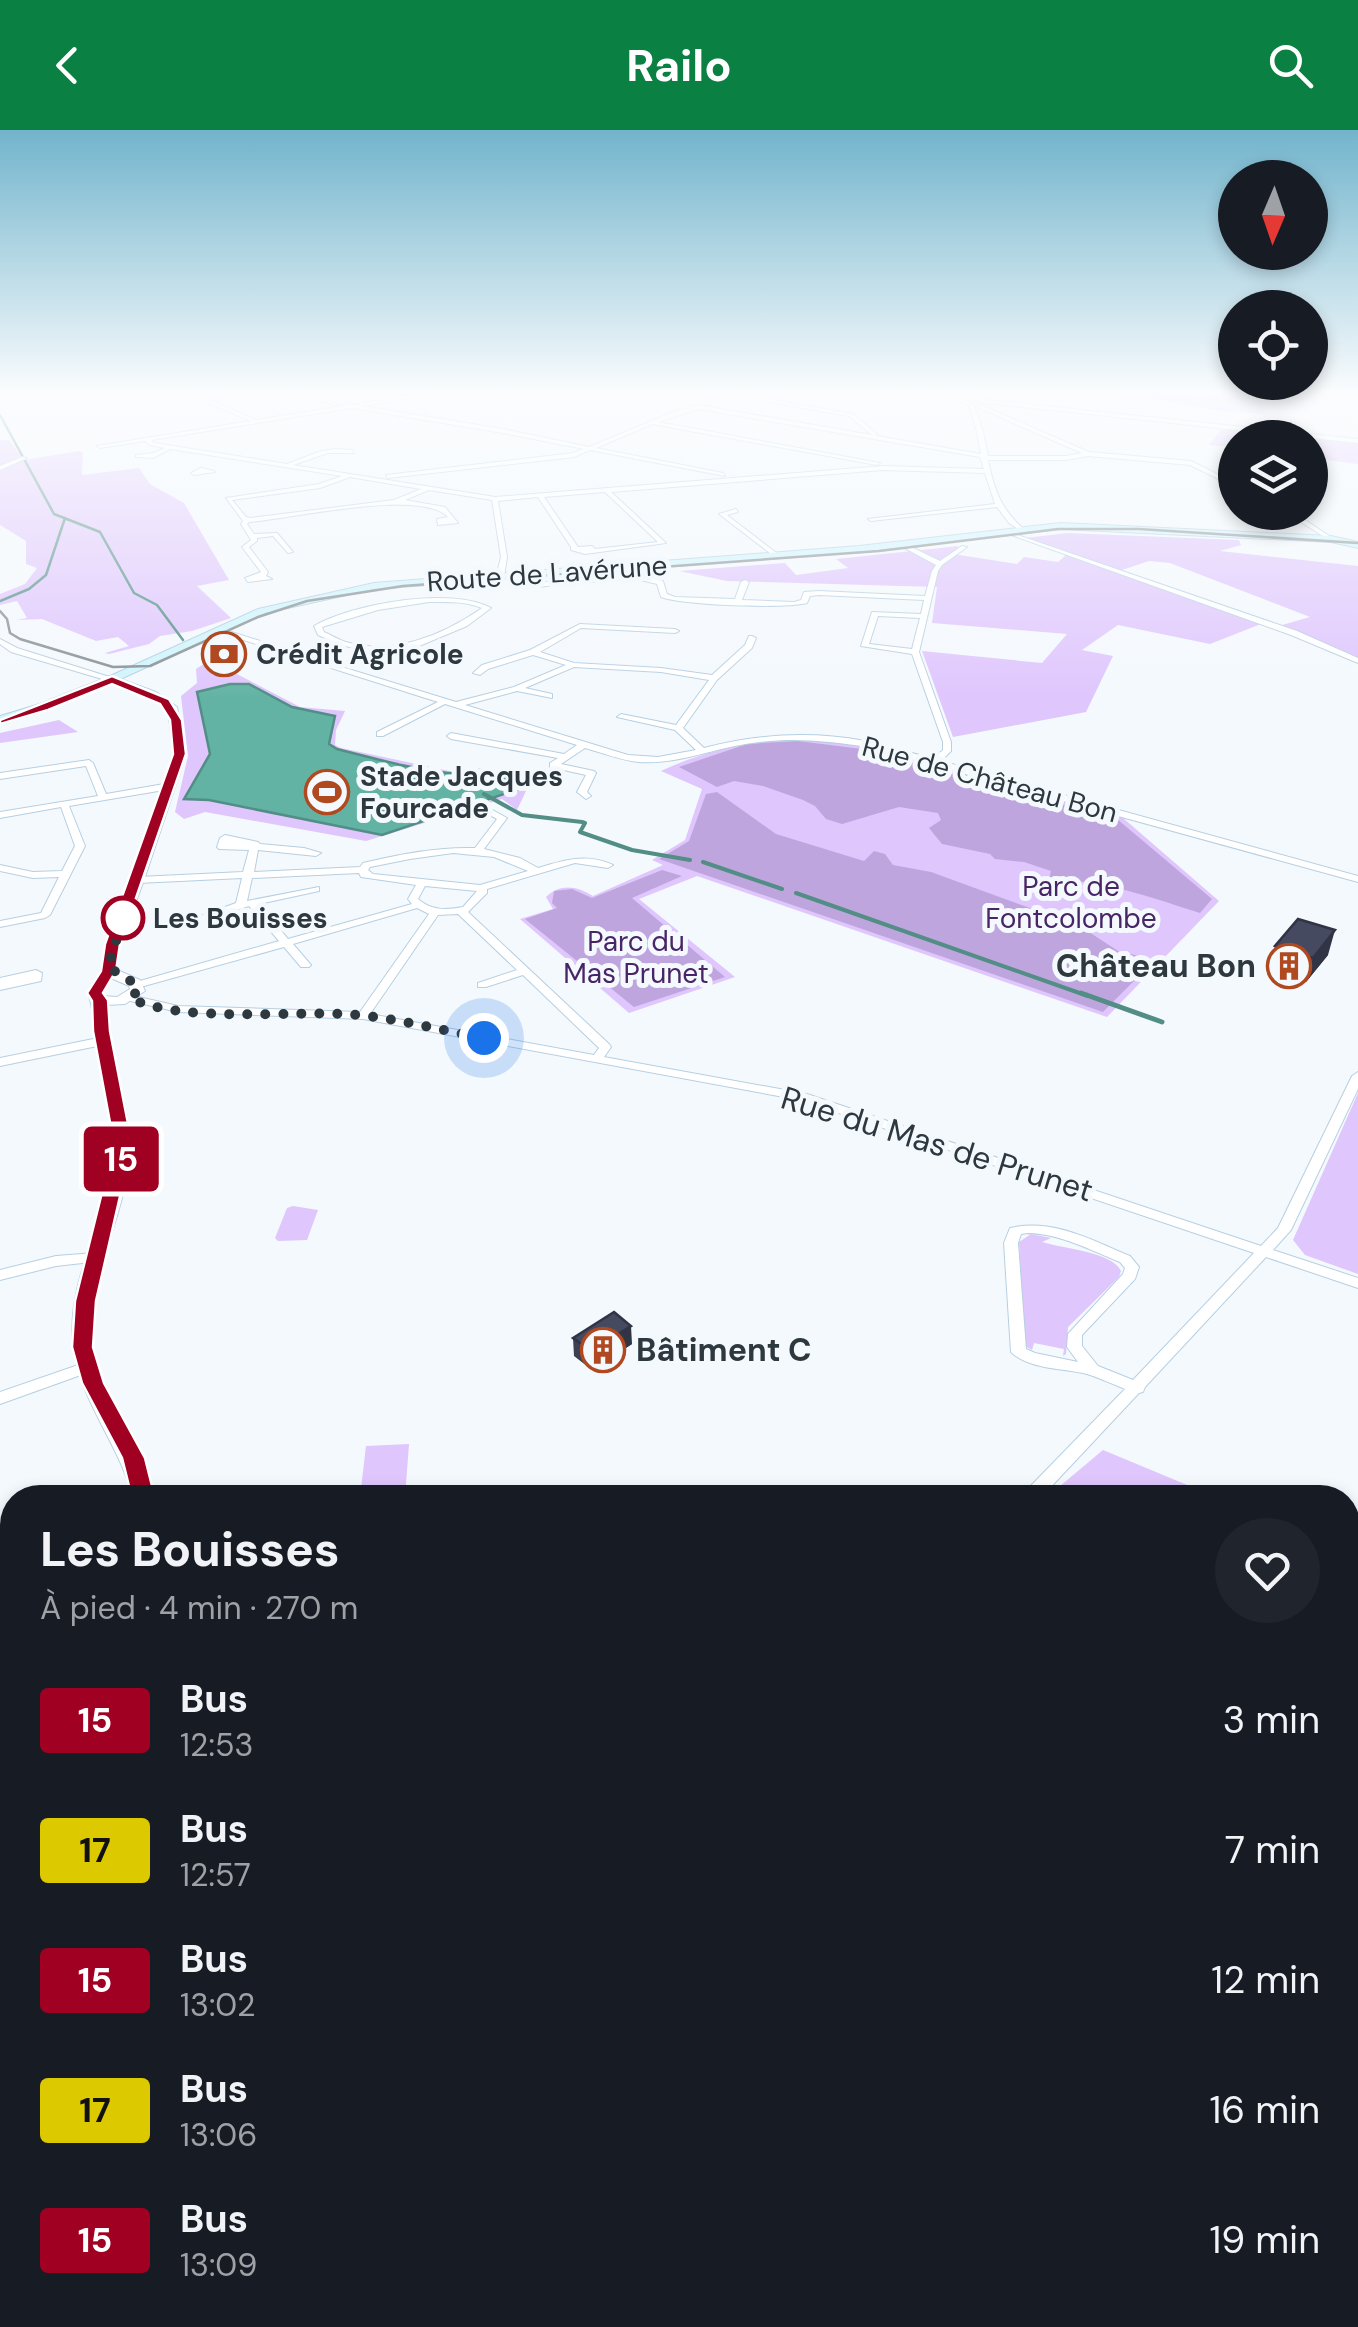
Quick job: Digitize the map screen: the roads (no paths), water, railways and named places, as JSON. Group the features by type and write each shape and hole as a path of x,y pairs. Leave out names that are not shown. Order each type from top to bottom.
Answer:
{"main road":[{"name":"Route de Lavérune","path":"0,723 46,714 262,611 336,592 777,556 1005,531 1126,526 1331,539 1358,545"}],"street":[{"path":"246,520 228,499 255,494"},
{"path":"246,520 399,501 417,494"},
{"path":"463,494 495,499 548,494"},
{"path":"540,494 575,548 587,546 592,548 590,551 663,543 610,494"},
{"path":"996,494 1008,522 1019,532 1294,633 1358,661"},
{"path":"495,499 504,557 500,577"},
{"path":"399,501 442,508 450,519"},
{"path":"871,519 1000,505"},
{"path":"736,512 722,514 777,556"},
{"path":"246,520 244,524 256,540 245,547 263,576"},
{"path":"1317,530 1331,539"},
{"path":"252,536 275,534 290,552"},
{"path":"901,544 940,564"},
{"path":"936,761 947,750 947,742 915,652 940,564 964,547"},
{"path":"536,585 638,576 664,585 668,597 798,604 807,594 818,592 928,598"},
{"path":"738,602 746,582"},
{"path":"295,656 344,644 390,649 408,646 464,624 487,608 459,600 417,603 368,610 318,626 321,633 344,644"},
{"path":"915,652 865,646 875,614 923,616"},
{"path":"477,673 485,666 533,652 580,626 675,631"},
{"name":"Rue de Château Bon","path":"216,630 637,760 750,740 801,737 872,745 1358,879"},
{"path":"678,728 714,678 749,646 752,638"},
{"path":"0,641 14,650 152,694 173,709 180,754 113,944 103,993 103,1040 123,1144 83,1317 86,1367 134,1458 141,1485"},
{"path":"0,653 14,650"},
{"path":"533,652 573,664 714,678"},
{"path":"380,734 447,704 517,689 573,664"},
{"path":"517,689 549,696"},
{"path":"621,717 678,728 701,750"},
{"path":"452,736 563,756"},
{"path":"584,745 554,761 557,768 591,774 582,792 586,796"},
{"path":"0,776 88,763 103,797"},
{"path":"0,815 170,786"},
{"path":"0,924 45,915 67,874 80,846 64,804"},
{"path":"478,851 502,818 480,806"},
{"path":"305,965 247,905 247,876 254,846 316,854"},
{"path":"536,871 520,861 478,851 418,853 367,864 364,870 365,875 372,877 480,888 575,860 608,865"},
{"path":"0,868 33,875 67,874"},
{"path":"138,880 364,870"},
{"path":"422,883 413,899 435,912 462,911 480,897 480,888"},
{"path":"186,924 316,889"},
{"path":"103,993 128,991 418,905"},
{"path":"462,911 604,1047 597,1059"},
{"path":"363,1016 435,912"},
{"path":"482,985 526,971"},
{"path":"103,993 128,991"},
{"name":"Rue du Mas de Prunet","path":"128,991 178,1010 363,1016 838,1107 1358,1282"},
{"path":"0,1062 103,1040"},
{"path":"1043,1485 1284,1230 1358,1076"},
{"path":"1093,1370 1074,1347 1075,1334 1130,1276 1132,1267 1125,1260 1046,1231 1014,1231 1011,1243 1019,1352 1093,1370 1138,1388"},
{"path":"0,1275 56,1261 95,1258"},
{"path":"0,1398 86,1367"}],"waterway":[{"path":"43,494 54,514 65,518"},
{"path":"0,601 29,589 46,575 65,518"},
{"path":"65,518 100,532 134,593 157,605 183,640"},
{"path":"484,794 522,815 582,822 585,823 580,832 632,850 690,860"},
{"path":"703,862 782,889"},
{"path":"796,893 1088,996"},
{"path":"1081,993 1162,1022"}],"tram line":[{"path":"0,611 7,619 10,633 20,639 113,667 150,666 258,617 307,601 403,586 879,551 1058,529 1139,529 1358,543"}],"place":[{"name":"Crédit Agricole","path":"224,654"},
{"name":"Stade Jacques Fourcade","path":"327,792"},
{"name":"Les Bouisses","path":"123,918"},
{"name":"Château Bon","path":"1289,966"},
{"name":"Bâtiment C","path":"603,1350"}],"park label":[{"name":"Parc de Fontcolombe","path":"1071,902"},
{"name":"Parc du Mas Prunet","path":"636,957"}]}
